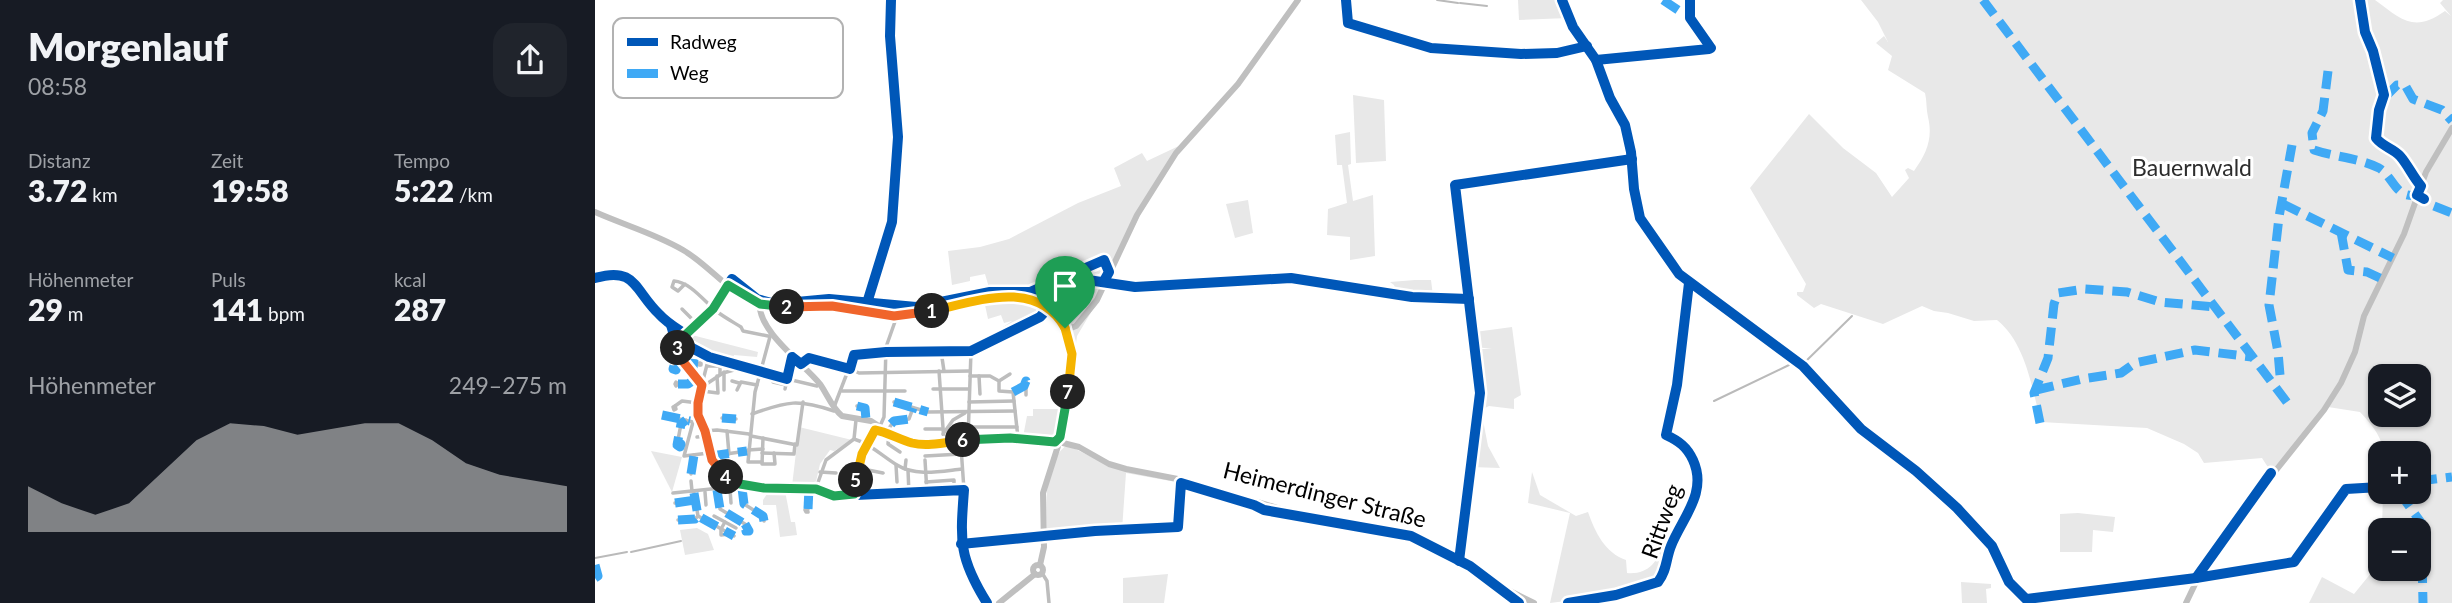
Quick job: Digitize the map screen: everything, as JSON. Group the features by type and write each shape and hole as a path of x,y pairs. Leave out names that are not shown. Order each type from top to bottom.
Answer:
{"main road":[{"path":"999,603 1039,571 1044,547 1043,493 1059,442 1071,366 1070,328 1097,300 1137,215 1176,153 1242,79 1298,0"},
{"path":"2186,603 2210,560 2273,474 2325,410 2341,383 2355,352 2364,316 2404,234 2433,157 2452,128"},
{"path":"595,212 677,246 728,285 762,305 832,306 895,316 1004,296 1029,299 1048,308 1070,328"},
{"path":"762,305 761,313 770,334 819,383 840,415 866,420"},
{"name":"Heimerdinger Straße","path":"866,420 915,443 945,437 968,440 1018,438 1059,442 1079,447 1126,470 1188,481 1281,509 1410,533 1459,556 1522,601 1534,603"}],"street":[{"path":"685,284 743,331 770,334 752,414 748,462 775,464 775,453"},
{"path":"721,374 717,393 702,387 679,355 679,345 682,338 713,309 728,285"},
{"path":"682,309 697,324"},
{"path":"895,316 886,352 884,417 888,444 900,452"},
{"path":"752,414 783,404 803,402 835,409 855,355 971,351 981,346"},
{"path":"693,492 741,486 809,488 832,496 964,490 961,446 952,447 945,437 939,379 941,351"},
{"path":"968,440 971,351"},
{"path":"709,357 698,403 710,455 723,475 741,486 744,504 763,516 764,522"},
{"path":"773,382 786,387 792,357"},
{"path":"801,365 809,358 859,373 941,371 990,376 999,382"},
{"path":"677,368 689,363 698,364"},
{"path":"707,366 720,366 724,390"},
{"path":"702,387 721,374 741,368 817,386"},
{"path":"930,371 939,379"},
{"path":"999,382 1010,374"},
{"path":"979,376 980,394"},
{"path":"678,384 688,384 697,378"},
{"path":"724,381 757,385"},
{"path":"999,382 999,391 1013,392 1025,386 1026,395"},
{"path":"737,390 739,383"},
{"path":"933,389 969,389"},
{"path":"842,391 905,391"},
{"path":"1013,392 1018,438"},
{"path":"675,407 682,401 698,403"},
{"path":"894,401 913,408 943,412 1015,411"},
{"path":"969,402 1014,401"},
{"path":"693,422 684,456 729,454 748,450 794,454 803,402"},
{"path":"857,406 865,408 866,420"},
{"path":"854,494 858,468 873,431 885,430 894,421 909,419 913,408"},
{"path":"945,437 953,420 968,412"},
{"path":"666,416 693,422 700,420"},
{"path":"729,454 723,418 736,419"},
{"path":"678,444 681,424 686,420"},
{"path":"855,439 856,420"},
{"path":"969,427 1017,427"},
{"path":"925,429 945,437"},
{"path":"697,437 706,433 727,431 796,444"},
{"name":"Rittweg","path":"1568,603 1628,592 1656,583 1663,576 1669,549 1692,505 1698,480 1687,449 1679,441 1666,435"},
{"path":"762,462 763,438"},
{"path":"855,439 915,474 963,470"},
{"path":"816,489 820,472 828,457 855,439"},
{"path":"927,493 925,458 961,454"},
{"path":"691,474 694,455"},
{"path":"905,460 909,494"},
{"path":"897,465 897,482"},
{"path":"858,468 883,473"},
{"path":"820,472 836,473"},
{"path":"926,482 954,480 954,491"},
{"path":"691,481 698,516 731,535"},
{"path":"673,493 717,491 741,486"},
{"path":"808,509 809,488"},
{"path":"730,489 731,503"},
{"path":"717,491 720,509 745,524"},
{"path":"705,492 706,505"},
{"path":"675,503 695,500"},
{"path":"678,520 695,519 698,516"},
{"path":"714,516 736,528"},
{"path":"721,529 725,522"},
{"path":"1039,571 1047,581 1049,603"}],"green space":[{"path":"1518,0 1562,0 1568,18 1519,20"},
{"name":"Bauernwald","path":"1861,0 2375,0 2401,18 2416,22 2434,18 2445,11 2451,16 2440,3 2443,0 2452,0 2452,603 2309,603 2322,577 2354,594 2368,577 2368,581 2431,581 2431,518 2382,518 2383,504 2431,504 2431,441 2380,441 2373,427 2431,427 2431,364 2368,364 2368,421 2360,412 2328,407 2271,472 2262,458 2204,463 2198,453 2184,444 2147,428 2041,422 2021,354 2015,341 1997,320 1974,321 1922,306 1883,324 1821,304 1814,308 1797,295 1797,292 1803,292 1806,284 1750,188 1809,114 1843,148 1876,173 1892,197 1909,178 1905,170 1908,168 1914,171 1922,158 1930,132 1925,93 1888,70 1892,56 1876,43 1884,36 1888,42 1878,22"},
{"path":"1353,95 1384,100 1386,161 1356,163"},
{"path":"1350,132 1351,164 1348,165 1353,201 1373,195 1375,256 1350,260 1350,237 1327,235 1328,209 1347,203 1342,165 1337,165 1335,135"},
{"path":"1183,144 1155,185 1109,282 1077,336 1070,390 1069,340 1072,330 1065,328 1062,319 1053,310 1025,299 1044,308 1044,311 1006,333 1003,327 1012,321 1004,323 1001,315 988,319 985,305 959,311 954,299 990,291 985,274 952,285 948,251 980,247 1009,239 1078,203 1121,186 1114,168 1142,153 1147,161"},
{"path":"1248,200 1253,233 1235,238 1226,204"},
{"path":"1431,280 1433,296 1397,293 1390,282"},
{"path":"1512,327 1521,395 1514,399 1514,409 1489,406 1481,410 1488,446 1500,468 1471,467 1481,395 1485,393 1481,391 1476,351 1492,349 1476,347 1475,332"},
{"path":"688,334 758,352 757,357 734,355 732,362 711,356 682,342"},
{"path":"1033,409 1064,409 1057,438 1044,435 1023,437 1027,416 1033,416"},
{"path":"799,427 852,440 834,451 830,450 820,464 815,486 792,486"},
{"path":"1067,445 1104,463 1161,476 1264,505 1264,510 1187,484 1126,473 1122,530 1047,534 1050,474 1059,453"},
{"path":"651,451 682,457 672,492"},
{"path":"1532,472 1540,495 1576,516 1588,512 1607,547 1626,560 1627,573 1640,572 1651,566 1662,544 1669,544 1664,571 1658,580 1607,596 1550,603 1570,513 1528,503"},
{"path":"769,491 785,491 791,522 795,522 797,535 780,537 776,505 763,505"},
{"path":"2060,514 2115,517 2113,532 2093,530 2092,552 2060,552"},
{"path":"697,528 708,534 714,550 685,555 680,530"},
{"path":"1168,574 1164,603 1123,603 1123,578"},
{"path":"1961,582 1991,584 1991,588 1986,589 1987,603 1962,603"}],"waterway":[{"path":"1437,0 1458,3"},
{"path":"1460,3 1487,6"},
{"path":"595,279 613,274 630,279"},
{"path":"1803,364 1852,316"},
{"path":"1714,401 1789,365"},
{"path":"1843,409 1863,430 1878,440"},
{"path":"1882,443 1916,469"},
{"path":"631,552 681,541"},
{"path":"595,558 627,552"}],"marked path":[{"path":"1663,0 1690,18"},
{"path":"1983,0 2292,409"},
{"path":"2328,71 2323,111 2312,133 2314,150 2379,168 2399,191 2417,195"},
{"path":"2384,95 2397,85 2405,85 2413,99 2442,110 2452,121"},
{"path":"2280,375 2269,305 2279,217 2292,145"},
{"path":"2283,204 2393,258"},
{"path":"2434,206 2452,213"},
{"path":"2341,232 2348,270 2367,272 2382,279"},
{"path":"2040,423 2034,393 2048,358 2054,304 2058,293 2085,289 2127,292 2160,302 2215,307"},
{"path":"2036,390 2121,373 2135,363 2195,350 2252,357"},
{"path":"686,365 698,364"},
{"path":"674,366 677,367 676,370 673,369 674,366"},
{"path":"678,384 688,384 697,378"},
{"path":"1013,392 1024,386 1026,381 1027,384 1024,386"},
{"path":"894,402 928,412"},
{"path":"857,406 865,408 866,420"},
{"path":"891,424 909,419 913,408"},
{"path":"662,415 690,421"},
{"path":"722,418 736,419"},
{"path":"678,444 681,444 680,447 677,445 681,424 686,420"},
{"path":"711,456 747,451"},
{"path":"691,474 694,455"},
{"path":"2431,480 2452,477"},
{"path":"742,488 744,504 763,516 764,521"},
{"path":"808,509 809,488"},
{"path":"717,490 720,509 745,524 746,531 749,531 745,524"},
{"path":"694,493 698,516 734,536"},
{"path":"675,503 695,500"},
{"path":"2408,504 2422,524 2425,535 2422,557 2423,603"},
{"path":"678,520 695,519 698,516"},
{"path":"595,565 598,576 595,578"}],"cycle path":[{"path":"867,303 892,222 898,137 890,36 891,0"},
{"path":"1346,0 1348,23 1431,48 1521,54 1557,53 1587,46"},
{"path":"1562,0 1573,27 1596,60 1610,98 1625,125 1640,218 1679,274 1803,366 1861,429 1916,471 1957,508 1992,546 2009,582 2030,603"},
{"path":"1596,60 1711,48 1690,18 1690,0"},
{"path":"2360,0 2365,32 2373,51 2384,95 2379,110 2376,138 2403,160 2421,186 2417,195 2424,199"},
{"path":"1459,561 1480,393 1455,185 1632,159"},
{"path":"595,278 608,275 627,278 662,317 685,334 713,309 732,279 757,299 775,304 829,299 916,307 990,292 1030,292 1104,260 1109,272 1104,281"},
{"path":"671,325 675,339 709,357 787,379 792,357 801,364 809,358 850,369 854,355 971,351 1040,317 1064,291 1088,280 1135,287 1291,278 1412,297 1469,299"},
{"path":"1568,603 1616,595 1658,582 1665,569 1671,546 1692,505 1697,483 1693,460 1682,445 1666,435 1677,385 1689,283"},
{"path":"2196,578 2271,473"},
{"path":"961,544 1095,531 1178,527 1181,483 1264,510 1411,536 1470,566 1519,603"},
{"path":"2027,599 2196,578 2294,562 2346,489 2368,488"},
{"path":"816,489 834,496 964,490 963,549 971,574 987,603"}],"route":[{"path":"728,285 754,302 767,306 832,306 894,316 922,313 995,297 1016,296 1045,306 1065,328 1072,354 1060,439 1055,442 1007,438 924,444 891,435 883,429 876,430 871,434 862,454 854,494 834,496 816,489 774,489 744,485 723,475 709,453 705,431 698,415 702,385 678,352 682,338 713,309 728,285"}]}
